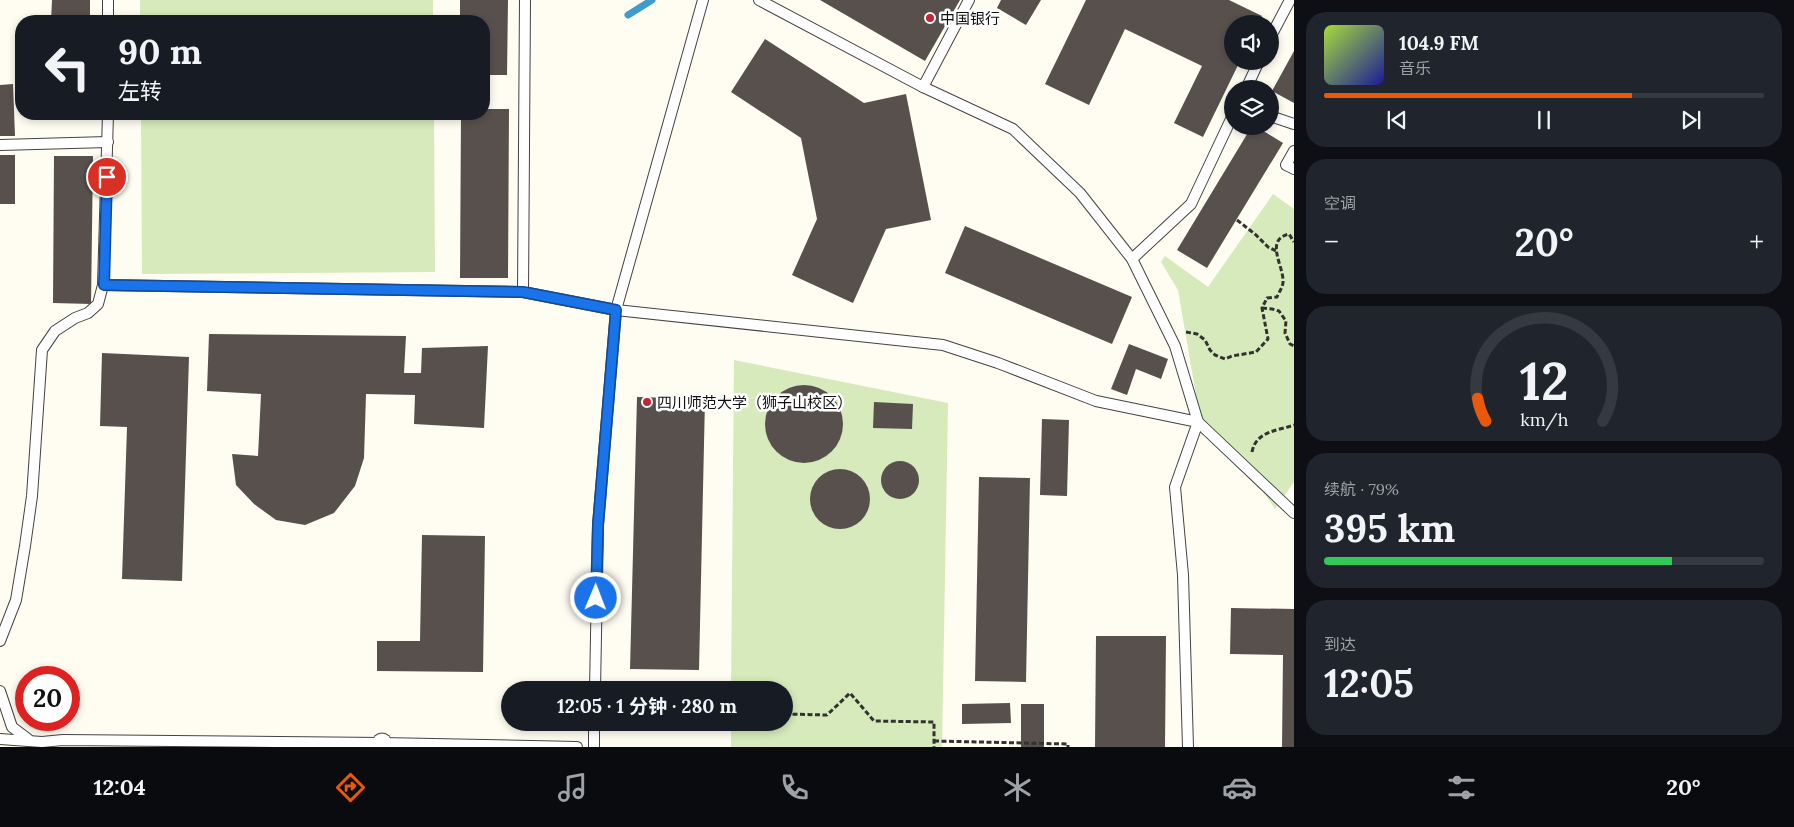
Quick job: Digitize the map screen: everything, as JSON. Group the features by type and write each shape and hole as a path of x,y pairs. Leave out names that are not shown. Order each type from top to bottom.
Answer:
{"lane":[{"path":"108,0 108,15"},
{"path":"523,292 525,0"},
{"path":"595,681 598,525 616,310 703,0"},
{"path":"760,0 923,87 1013,129 1080,193 1132,258 1175,346 1198,422 1293,515"},
{"path":"923,87 969,0"},
{"path":"1279,21 1290,0"},
{"path":"1279,119 1294,124"},
{"path":"0,641 16,600 25,546 32,496 42,350 55,331 75,318 88,314 98,304 104,285 108,120"},
{"path":"1132,258 1191,204 1224,134"},
{"path":"0,144 108,142"},
{"path":"1294,151 1286,165 1294,169"},
{"path":"104,285 523,292 616,310 943,346 998,363 1096,401 1198,422"},
{"path":"1188,747 1183,575 1175,487 1198,422"},
{"path":"0,691 12,727 28,740"},
{"path":"594,731 594,747"},
{"path":"0,739 28,740 42,744 63,740 577,747"}],"path":[{"path":"1237,220 1268,247 1276,251"},
{"path":"1185,332 1197,334 1205,340 1215,355 1224,359 1256,352 1268,339 1262,308 1267,298 1276,297 1283,283 1276,251 1278,241 1281,236 1289,234 1294,242"},
{"path":"1262,308 1279,311 1286,321 1285,333 1290,344 1294,346"},
{"path":"1248,469 1255,442 1264,434 1294,425"},
{"path":"793,714 827,715 850,693 874,721 934,722 934,747"},
{"path":"934,740 1068,744 1068,747"}],"green space":[{"path":"140,0 433,0 433,15 140,15"},
{"path":"141,120 434,120 435,272 142,274"},
{"path":"1273,194 1294,209 1294,482 1275,509 1248,469 1201,424 1178,290 1161,262 1165,256 1208,287"},
{"path":"734,360 948,403 942,747 731,747 731,731 793,731 793,681 731,681"}],"building":[{"path":"52,0 90,0 90,15 51,15"},
{"path":"460,0 508,0 507,75 490,75 490,15 460,15"},
{"path":"820,0 960,0 925,61"},
{"path":"1001,0 1041,0 1026,25 997,8"},
{"path":"1086,0 1229,0 1260,15 1224,15 1224,70 1236,70 1231,80 1224,80 1224,94 1203,137 1174,123 1202,66 1125,29 1089,105 1045,84"},
{"path":"765,39 864,103 906,94 931,220 886,229 853,303 792,275 817,219 801,138 731,92"},
{"path":"1294,51 1294,103 1279,95 1278,80"},
{"path":"13,84 15,136 0,136 0,85"},
{"path":"490,109 509,109 508,278 460,278 461,120 490,120"},
{"path":"1247,135 1270,135 1283,143 1207,268 1177,250"},
{"path":"0,155 15,155 15,204 0,204"},
{"path":"54,156 93,156 91,304 53,303"},
{"path":"965,226 1132,297 1112,344 945,273"},
{"path":"209,334 406,336 404,373 421,373 422,348 488,346 484,428 414,424 415,395 366,394 364,458 355,486 334,513 305,525 276,520 254,504 236,485 232,454 258,456 261,394 207,391"},
{"path":"1129,344 1168,359 1161,379 1136,369 1127,395 1111,389"},
{"path":"102,353 189,357 182,581 122,579 127,427 100,426"},
{"path":"796,385 812,385 826,391 837,402 843,416 843,432 837,446 826,457 812,463 796,463 782,457 771,446 765,432 765,416 771,402 782,391"},
{"path":"637,397 705,399 699,670 630,669"},
{"path":"874,402 913,404 912,429 873,428"},
{"path":"1042,419 1069,420 1067,496 1040,495"},
{"path":"900,461 914,466 919,480 914,494 900,499 886,494 881,480 886,466"},
{"path":"840,469 857,474 865,482 870,499 865,516 857,524 840,529 823,524 815,516 810,499 815,482 823,474"},
{"path":"979,477 1030,478 1026,682 975,681"},
{"path":"422,535 485,536 483,672 377,671 377,641 420,641"},
{"path":"1231,608 1294,609 1294,747 1282,747 1283,655 1230,654"},
{"path":"1096,636 1166,636 1165,747 1095,747"},
{"path":"1010,703 1011,723 962,724 962,704"},
{"path":"1021,704 1044,704 1044,747 1021,747"}],"waterway":[{"path":"628,15 652,0"}],"place":[{"name":"中国银行","path":"930,18"},
{"name":"四川师范大学（狮子山校区）","path":"647,402"}],"route":[{"path":"107,177 104,285 523,292 616,310 598,525 596,598"}]}
